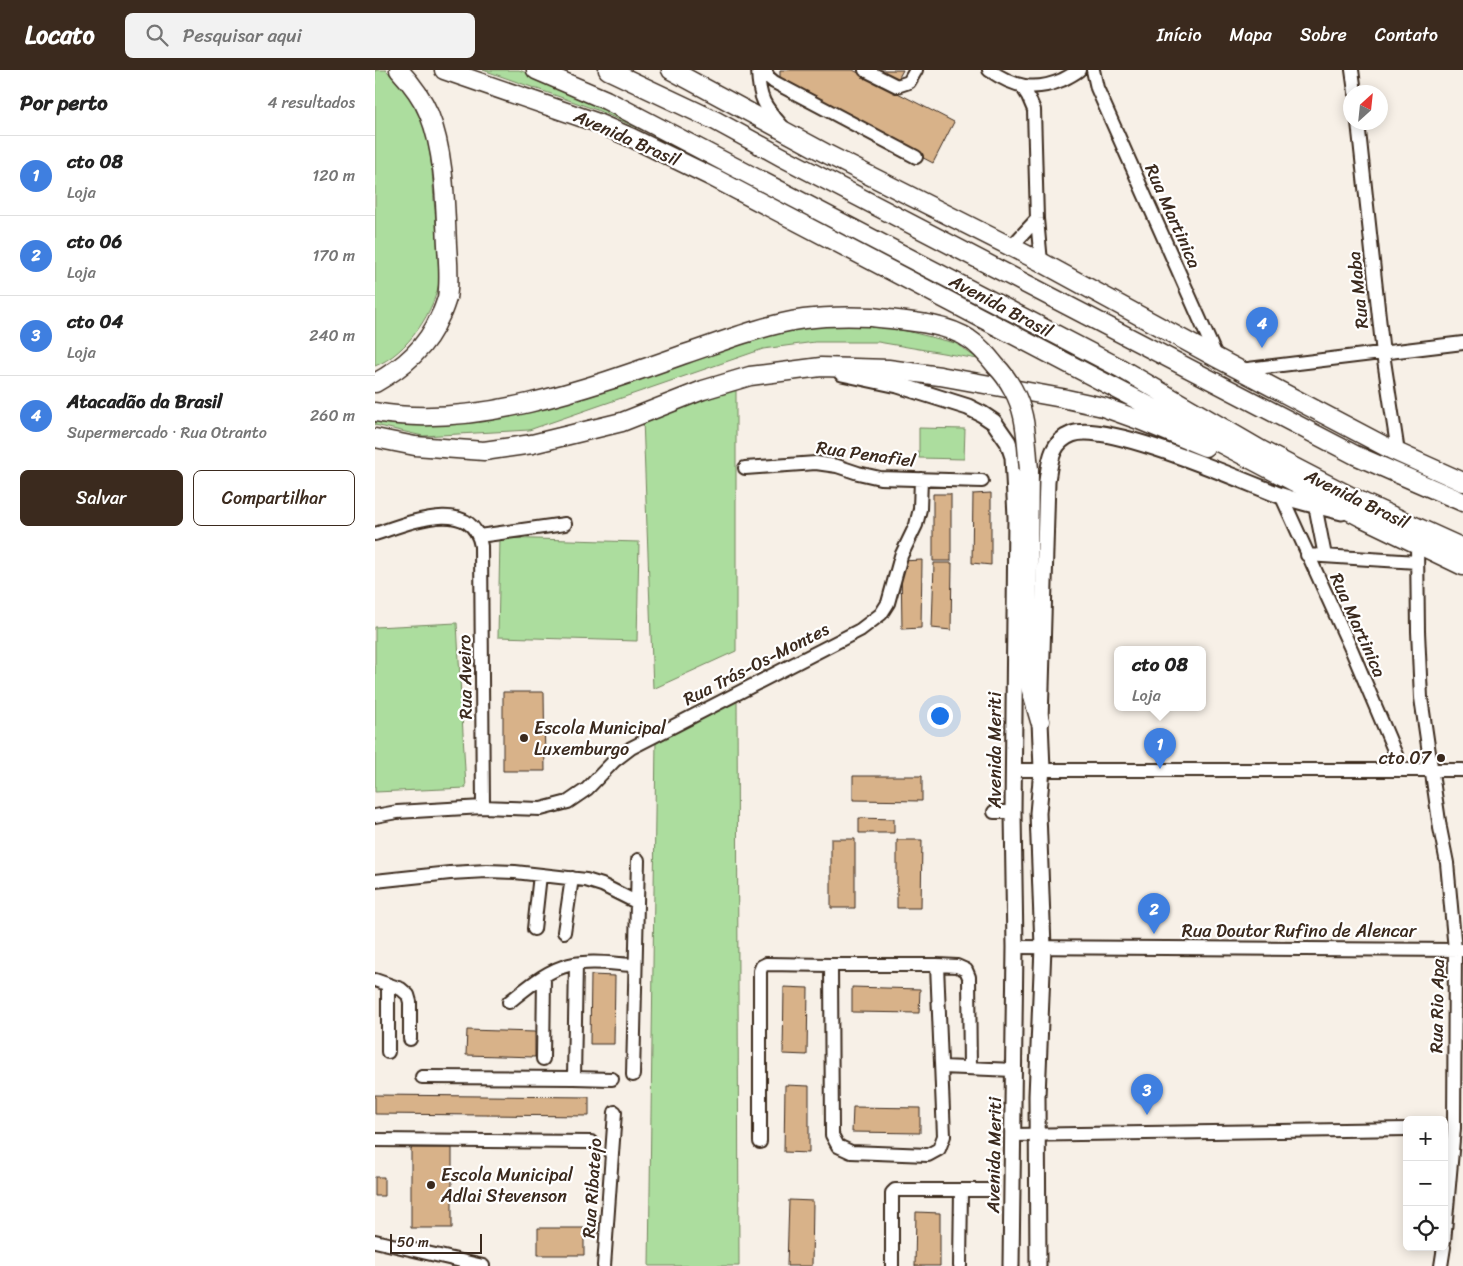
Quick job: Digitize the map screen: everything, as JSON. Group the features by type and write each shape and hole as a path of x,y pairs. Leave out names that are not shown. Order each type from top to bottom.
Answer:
{"highway":[{"path":"375,383 411,359 424,344 440,317 447,298 445,201 434,129 428,112 417,92 399,70"},
{"name":"Avenida Brasil","path":"445,70 552,106 632,138 714,178 1311,497 1361,517 1417,553 1463,566"},
{"name":"Avenida Brasil","path":"536,70 606,100 1120,368 1261,450 1323,483 1463,548"},
{"name":"Avenida Brasil","path":"608,70 716,121 1355,455 1463,502"},
{"path":"671,70 787,133 1041,262 1240,370 1398,452 1463,482"},
{"path":"686,70 720,97"},
{"path":"1059,272 1109,309 1227,380 1265,407"},
{"path":"375,412 419,416 483,412 595,386 760,328 804,319 842,316 872,317 920,323 945,329 968,338 1003,373 1018,399 1025,428 1029,469 1027,660 1029,683 1040,720"},
{"path":"375,438 415,446 484,451 532,444 622,422 703,390 750,376 821,367 888,369 940,376 1103,407 1139,420 1311,497"}],"main road":[{"name":"Avenida Meriti","path":"821,367 898,385 968,407 994,422 1008,442 1013,457 1016,517 1013,812 1015,947 1011,1266"},
{"name":"Avenida Brasil","path":"1040,720 1047,481 1050,456 1054,447 1061,440 1073,434 1088,432 1118,437 1148,445 1281,495 1311,497"},
{"path":"1038,1266 1037,1096 1043,947 1038,812 1041,769 1040,720"}],"street":[{"path":"758,70 760,93 763,101 787,133"},
{"path":"765,70 768,77 774,82 916,158"},
{"path":"865,70 897,86 909,82 916,70"},
{"path":"989,70 1005,79 1031,88 1047,86 1078,71"},
{"name":"Rua Martinica","path":"1093,70 1097,88 1217,358"},
{"path":"1352,70 1354,85"},
{"name":"Rua Martinica","path":"1078,71 1097,88"},
{"path":"1021,85 1034,110 1037,219 1041,262"},
{"path":"1034,110 1047,86"},
{"name":"Rua Maba","path":"1359,130 1383,354 1398,452"},
{"path":"1011,247 1037,219"},
{"path":"1240,370 1463,344"},
{"name":"Rua Penafiel","path":"745,468 816,463 837,466 880,478 982,480"},
{"name":"Rua Trás-Os-Montes","path":"375,816 397,812 483,807 541,808 568,802 587,789 614,761 631,748 872,622 881,614 888,603 901,556 916,525 921,509 921,479"},
{"name":"Rua Martinica","path":"1281,495 1352,650 1402,769"},
{"path":"1311,497 1325,556"},
{"path":"375,534 429,517 452,518 462,521 473,528 480,541 565,524"},
{"name":"Rua Aveiro","path":"480,541 483,807"},
{"path":"1307,555 1417,553 1421,698 1432,771"},
{"path":"1014,770 1463,770"},
{"name":"Rua Rio Apa","path":"1432,771 1459,950 1446,1206"},
{"path":"994,812 1013,812"},
{"path":"633,1075 636,902 639,860"},
{"path":"375,880 487,871 540,875 572,878 602,885 636,902"},
{"path":"534,929 540,875"},
{"path":"564,932 572,878"},
{"name":"Rua Doutor Rufino de Alencar","path":"1015,947 1459,950"},
{"path":"509,1002 545,976 563,967 576,964 635,964"},
{"path":"574,1078 576,964"},
{"path":"761,1142 760,971 762,966 766,964 937,965 957,966 966,970 969,978 970,1068"},
{"path":"831,965 832,1135 838,1146 851,1152 928,1155 939,1149 944,1136 943,1067 937,965"},
{"path":"543,1059 545,976"},
{"path":"375,980 405,992 410,998 410,1039"},
{"path":"388,985 388,1052"},
{"path":"943,1067 1014,1070"},
{"path":"423,1077 612,1079"},
{"name":"Rua Ribatejo","path":"604,1266 615,1112"},
{"path":"1013,1135 1037,1133 1403,1129"},
{"path":"375,1140 591,1142"},
{"path":"892,1266 892,1193 895,1190 992,1190"},
{"path":"960,1266 961,1190"},
{"path":"375,1241 483,1266"},
{"path":"1441,1266 1443,1251"}],"green space":[{"path":"375,70 386,70 411,98 422,119 430,154 440,277 433,303 418,329 398,352 375,366"},
{"path":"483,70 519,70 614,107 1212,421 1198,421 678,146 597,110"},
{"path":"870,322 955,343 978,359 878,342 815,342 763,349 529,430 423,436 375,425 375,416 473,416 783,325"},
{"path":"736,382 736,651 653,689 643,419"},
{"path":"919,428 965,429 964,459 919,458"},
{"path":"500,538 639,542 637,641 498,637"},
{"path":"457,623 466,788 375,792 375,627"},
{"path":"737,696 739,1266 649,1266 656,740"}],"building":[{"path":"780,70 853,70 954,122 933,163 780,83"},
{"path":"876,70 903,70 897,81"},
{"path":"991,493 991,565 972,563 973,494"},
{"path":"933,494 951,494 951,561 933,561"},
{"path":"922,560 921,628 902,629 901,561"},
{"path":"934,563 952,563 951,630 932,628"},
{"path":"503,692 544,692 545,771 503,771"},
{"path":"853,776 922,776 922,801 853,800"},
{"path":"859,818 894,819 894,833 859,833"},
{"path":"831,839 855,839 855,908 831,908"},
{"path":"897,840 922,840 921,908 897,908"},
{"path":"591,975 615,976 614,1044 590,1044"},
{"path":"784,987 808,988 807,1055 783,1054"},
{"path":"852,987 920,989 919,1013 852,1012"},
{"path":"467,1030 535,1032 535,1057 466,1055"},
{"path":"785,1085 809,1086 809,1153 784,1152"},
{"path":"375,1095 589,1097 589,1116 375,1114"},
{"path":"853,1107 920,1108 920,1133 852,1132"},
{"path":"411,1148 452,1148 452,1228 411,1228"},
{"path":"375,1177 384,1177 384,1196 375,1196"},
{"path":"789,1200 813,1201 812,1266 787,1266"},
{"path":"916,1212 940,1213 940,1266 915,1266"},
{"path":"538,1228 584,1228 584,1255 538,1255"}],"place":[{"name":"Atacadão da Brasil","path":"1262,348"},
{"name":"Escola Municipal Luxemburgo","path":"524,738"},
{"name":"cto 07","path":"1441,758"},
{"name":"cto 08","path":"1160,769"},
{"name":"cto 06","path":"1154,934"},
{"name":"cto 04","path":"1147,1115"},
{"name":"Escola Municipal Adlai Stevenson","path":"431,1185"}]}
